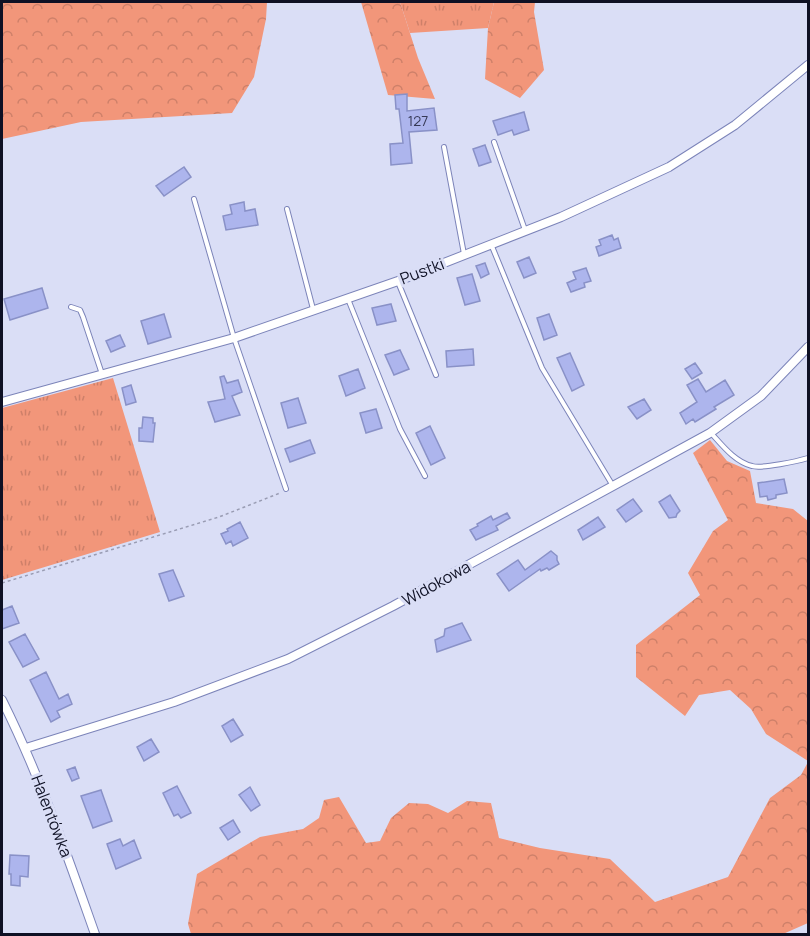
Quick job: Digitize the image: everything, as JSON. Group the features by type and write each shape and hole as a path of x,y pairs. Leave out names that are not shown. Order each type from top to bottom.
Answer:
{"street":[{"name":"Pustki","path":"2,402 234,338 398,281 561,217 669,167 735,125 808,65"},
{"name":"Widokowa","path":"26,748 166,705 288,659 393,606 710,433 761,396 808,347"},
{"name":"Halentówka","path":"2,700 26,748 66,850 95,934"}],"lane":[{"path":"494,142 525,230"},
{"path":"444,147 464,255"},
{"path":"194,199 234,338 286,489"},
{"path":"287,209 313,310"},
{"path":"491,244 542,368 613,487"},
{"path":"398,281 436,375"},
{"path":"348,298 400,429 424,476"},
{"path":"71,307 80,310 102,375"},
{"path":"710,433 733,456 753,467 808,458"}],"path":[{"path":"2,584 219,517 279,494 286,489"}],"green space":[{"path":"2,2 267,2 266,19 254,77 232,113 81,122 2,139"},
{"path":"361,2 400,2 418,58 435,99 388,95"},
{"path":"400,2 494,2 488,28 410,33"},
{"path":"494,2 535,2 534,12 544,70 520,98 485,79 488,28"},
{"path":"113,378 160,532 2,580 2,408"},
{"path":"710,440 727,461 750,471 756,503 793,509 808,521 808,761 766,734 751,709 730,690 699,695 685,716 636,677 636,645 700,595 688,573 713,531 728,520 693,453"},
{"path":"808,762 808,923 783,934 191,934 188,924 197,874 260,837 303,829 319,818 324,800 339,797 366,843 380,841 391,818 409,803 428,804 448,813 467,801 491,803 499,838 540,848 610,859 655,902 728,877 770,798 801,775"}],"building":[{"path":"407,94 407,111 434,108 437,130 409,132 412,163 391,165 390,144 403,143 395,95"},
{"path":"524,112 529,130 514,135 512,130 498,135 493,121"},
{"path":"485,145 491,162 479,166 473,149"},
{"path":"184,167 191,177 164,196 156,186"},
{"path":"244,202 245,211 255,209 258,225 226,230 223,216 232,214 230,205"},
{"path":"612,235 614,240 618,238 621,248 599,256 596,247 601,245 599,240"},
{"path":"529,257 536,273 524,278 517,262"},
{"path":"485,263 489,274 481,278 476,266"},
{"path":"586,268 591,281 584,283 585,287 571,292 567,283 576,279 573,272"},
{"path":"472,274 480,301 465,305 457,278"},
{"path":"42,288 48,308 10,320 4,299"},
{"path":"391,304 396,321 377,325 372,308"},
{"path":"164,314 171,337 148,344 141,321"},
{"path":"549,314 557,335 544,340 537,318"},
{"path":"120,335 125,346 111,352 106,341"},
{"path":"473,349 474,365 447,367 446,351"},
{"path":"400,350 409,369 394,375 385,355"},
{"path":"570,353 584,385 572,391 557,358"},
{"path":"695,363 702,373 692,379 685,369"},
{"path":"358,369 365,388 346,396 339,376"},
{"path":"224,376 227,383 238,380 242,392 232,396 240,415 215,422 208,402 225,399 220,377"},
{"path":"698,379 706,392 725,380 734,395 695,422 693,419 686,424 680,413 697,402 687,385"},
{"path":"131,385 136,402 126,405 122,388"},
{"path":"298,398 306,423 288,428 281,403"},
{"path":"644,399 651,410 637,419 628,407"},
{"path":"376,409 382,428 366,433 360,413"},
{"path":"143,417 153,418 153,423 155,423 153,442 139,441 139,428 142,428"},
{"path":"430,426 445,458 431,465 416,433"},
{"path":"310,440 315,453 290,462 285,449"},
{"path":"784,479 787,493 776,495 776,498 768,500 767,496 760,497 758,483"},
{"path":"670,495 680,511 676,517 669,518 659,502"},
{"path":"633,499 642,511 626,522 617,510"},
{"path":"507,513 510,518 496,526 498,530 476,540 470,530 491,516 493,520"},
{"path":"598,517 605,527 583,540 578,530"},
{"path":"240,522 248,538 233,546 231,541 226,544 221,534"},
{"path":"551,551 557,556 559,564 549,570 547,568 541,571 540,569 509,591 497,574 518,560 525,570"},
{"path":"173,570 184,596 169,601 159,574"},
{"path":"12,606 19,623 2,629 2,610"},
{"path":"462,623 471,640 437,652 435,640 444,636 445,629"},
{"path":"25,634 39,659 23,667 9,642"},
{"path":"46,672 59,699 68,694 72,704 57,711 60,717 51,722 30,680"},
{"path":"233,719 243,735 231,742 222,726"},
{"path":"151,739 159,752 144,761 137,747"},
{"path":"75,767 79,778 72,781 67,770"},
{"path":"177,786 191,813 181,818 178,814 174,816 163,793"},
{"path":"250,787 260,805 251,811 239,795"},
{"path":"101,790 112,821 93,828 81,796"},
{"path":"233,820 240,832 228,840 220,828"},
{"path":"120,839 123,846 134,840 141,858 116,869 107,844"},
{"path":"10,855 29,856 28,877 20,876 20,886 11,885"}]}
